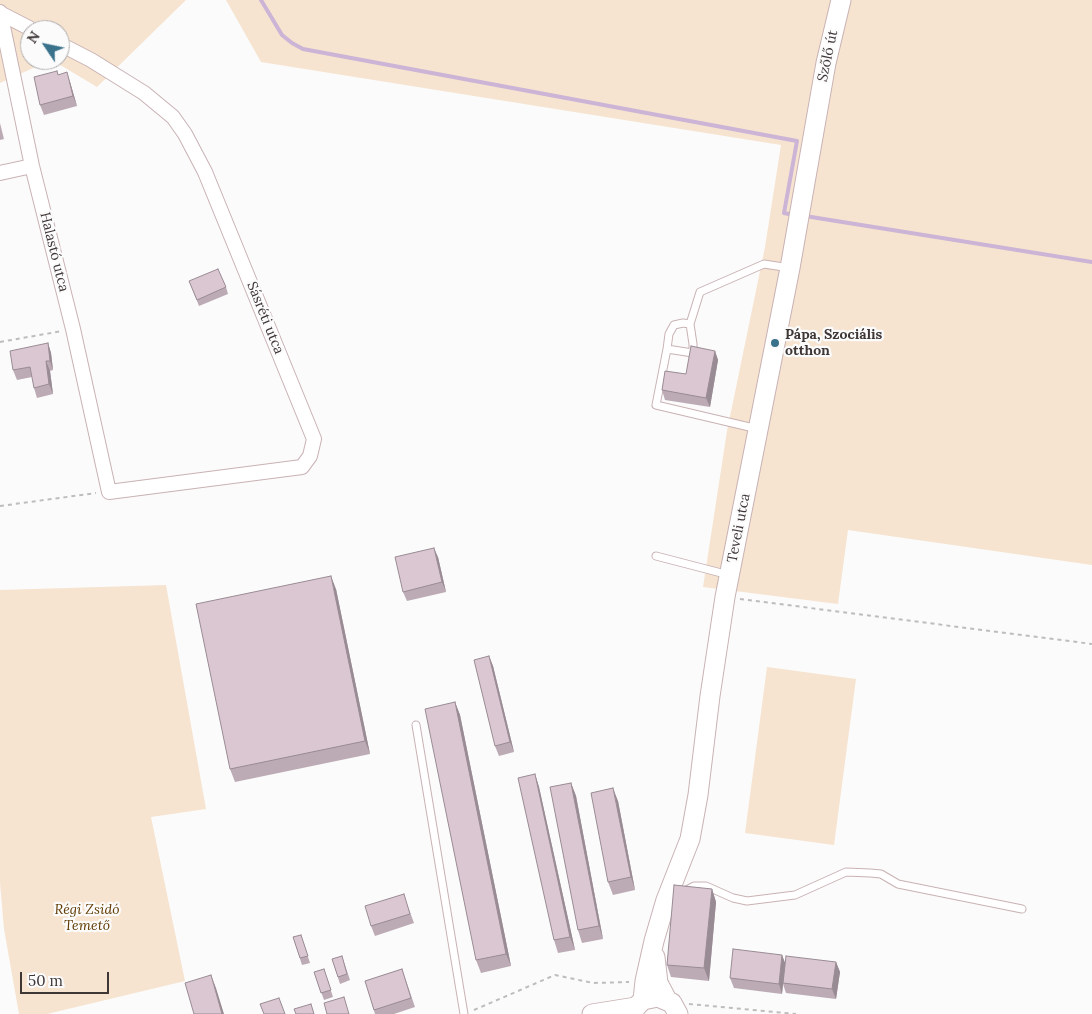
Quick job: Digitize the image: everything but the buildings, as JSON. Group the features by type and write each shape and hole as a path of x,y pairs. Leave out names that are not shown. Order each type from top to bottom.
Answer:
{"main road":[{"name":"Szőlő út","path":"818,113 826,63 842,0"},
{"name":"Teveli utca","path":"637,1007 654,941 674,896 690,839 698,795 725,597 790,268 818,113"},
{"name":"Teveli utca","path":"654,941 657,978 660,989 676,1010"},
{"path":"592,1014 637,1007 658,997 676,1010"}],"street":[{"path":"0,12 20,23"},
{"name":"Halastó utca","path":"0,12 32,166 73,329 109,492"},
{"name":"Sásréti utca","path":"70,49 91,60 159,104 173,117 185,134 205,172 314,439 310,456 302,467 109,492"},
{"path":"0,173 32,166"}],"lane":[{"path":"693,353 690,324 700,292 764,264 790,268"},
{"path":"690,324 674,325 669,334 656,405 758,429"},
{"path":"667,349 704,355"},
{"path":"656,556 730,575"},
{"path":"416,725 464,1014"},
{"path":"674,896 694,886 706,886 733,898 748,901 795,896 846,872 881,874 898,884 1022,909"}],"path":[{"path":"0,342 73,329"},
{"path":"0,506 109,492"},
{"path":"725,597 1092,644"}],"green space":[{"path":"0,0 186,0 97,87 69,70 70,20 20,20 20,70 29,70 0,83"},
{"path":"226,0 1092,0 1092,565 848,530 838,604 703,587 727,431 765,247 781,145 261,62"},
{"name":"Régi Zsidó Temető","path":"166,585 206,809 151,817 185,981 47,1014 19,1014 4,929 0,883 0,590"},
{"path":"767,667 856,679 834,845 745,833"}],"waterway":[{"path":"261,0 282,35 303,49 797,141 784,213 794,215"},
{"path":"805,216 1092,262"}],"place":[{"name":"Pápa, Szociális otthon","path":"775,343"}]}
